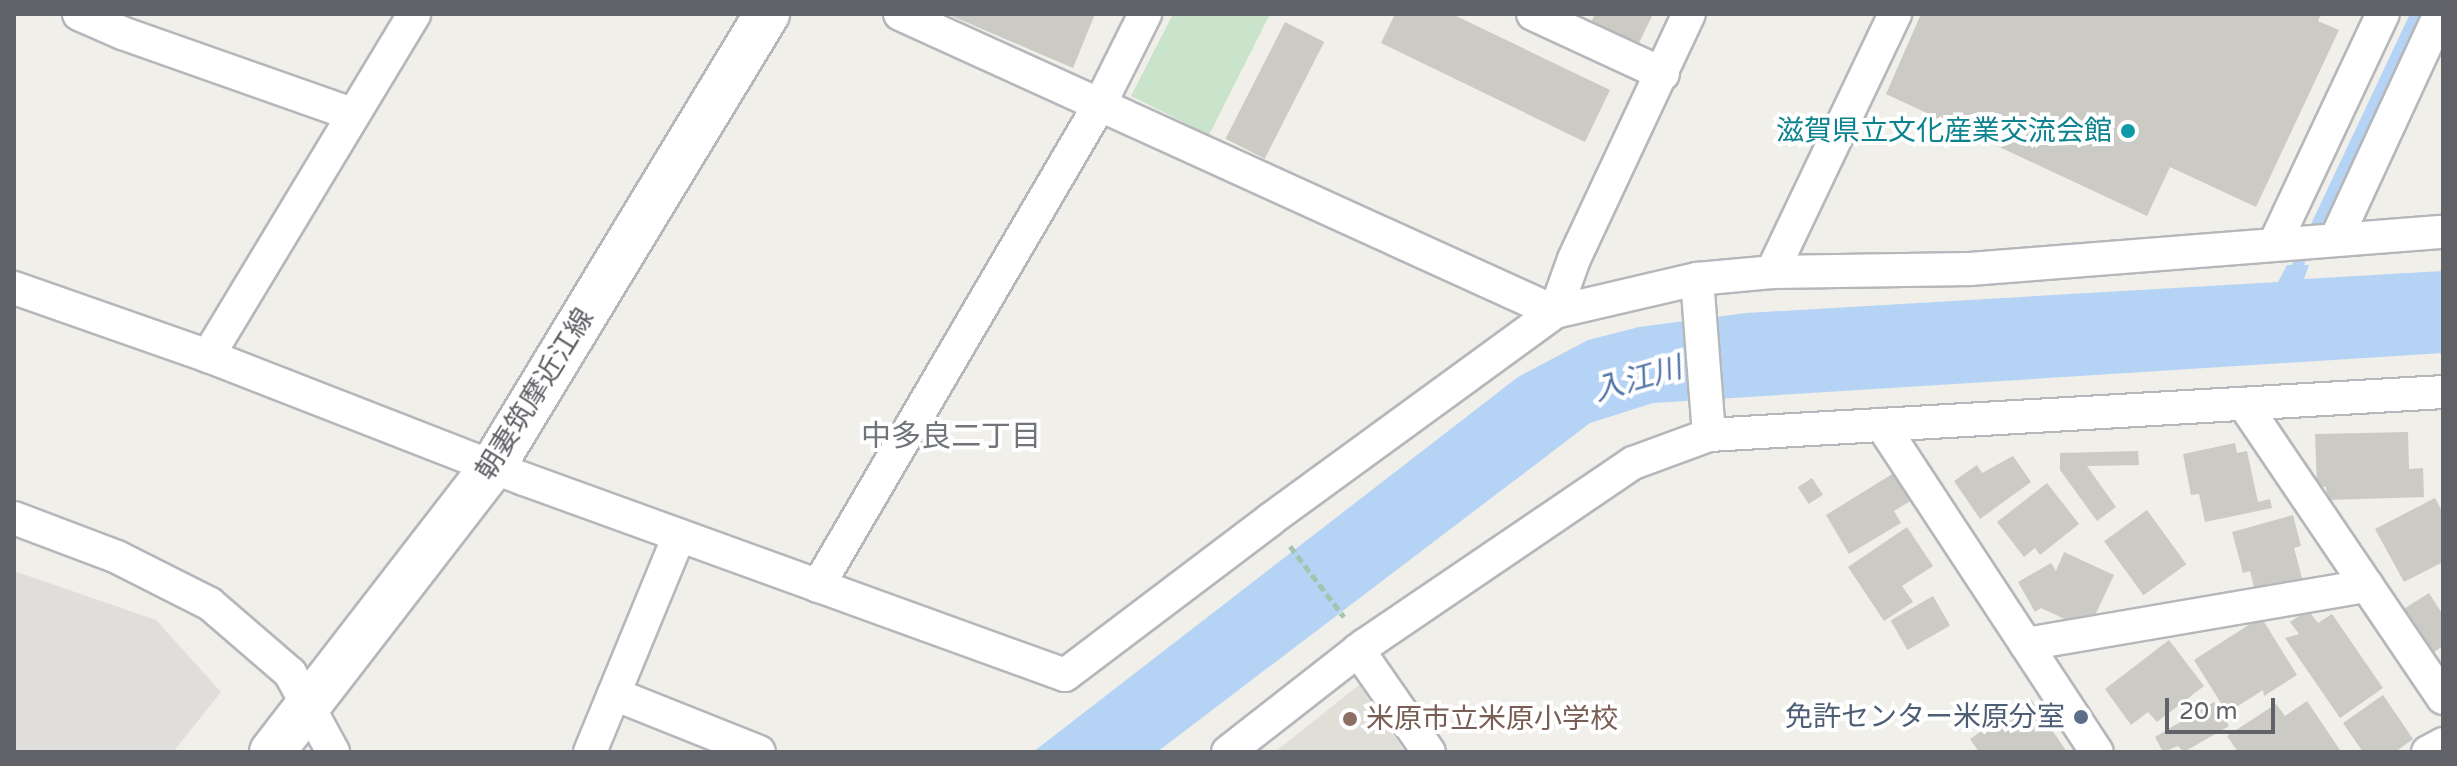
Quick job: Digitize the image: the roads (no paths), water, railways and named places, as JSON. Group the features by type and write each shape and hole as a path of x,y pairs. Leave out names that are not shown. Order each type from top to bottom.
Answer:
{"main road":[{"name":"朝妻筑摩近江線","path":"272,752 493,466 767,14"}],"street":[{"path":"79,14 128,24 352,114"},
{"path":"208,356 414,14"},
{"path":"900,14 1555,312"},
{"path":"818,586 1100,104 1145,14"},
{"path":"1533,14 1663,74"},
{"path":"1555,312 1574,259 1689,14"},
{"path":"1772,272 1895,14"},
{"path":"2307,241 2383,14"},
{"path":"2307,241 2440,14"},
{"path":"14,288 208,356 679,536 1065,675 1259,527 1555,312 1697,279 1772,272 1970,269 2443,232"},
{"path":"1697,279 1708,424"},
{"path":"1228,752 1354,638 1633,463 1708,424 1882,425 2443,392"},
{"path":"2244,404 2443,698"},
{"path":"1882,425 2097,752"},
{"path":"14,518 117,557 210,604 290,673 333,752"},
{"path":"590,752 679,536"},
{"path":"2026,644 2367,586"},
{"path":"1354,638 1429,752"},
{"path":"614,694 759,752"},
{"path":"2428,752 2443,744"}],"water":[{"name":"入江川","path":"2287,265 2309,265 2304,279 2443,271 2443,353 1653,403 1590,423 1157,752 1033,752 1518,377 1588,340 1639,327 1746,313 2278,282"}],"waterway":[{"path":"2291,278 2415,14"}],"place":[{"name":"滋賀県立文化産業交流会館","path":"2128,131"},
{"name":"免許センター米原分室","path":"2081,717"},
{"name":"米原市立米原小学校","path":"1350,719"}],"district":[{"name":"中多良二丁目","path":"951,437"}]}
